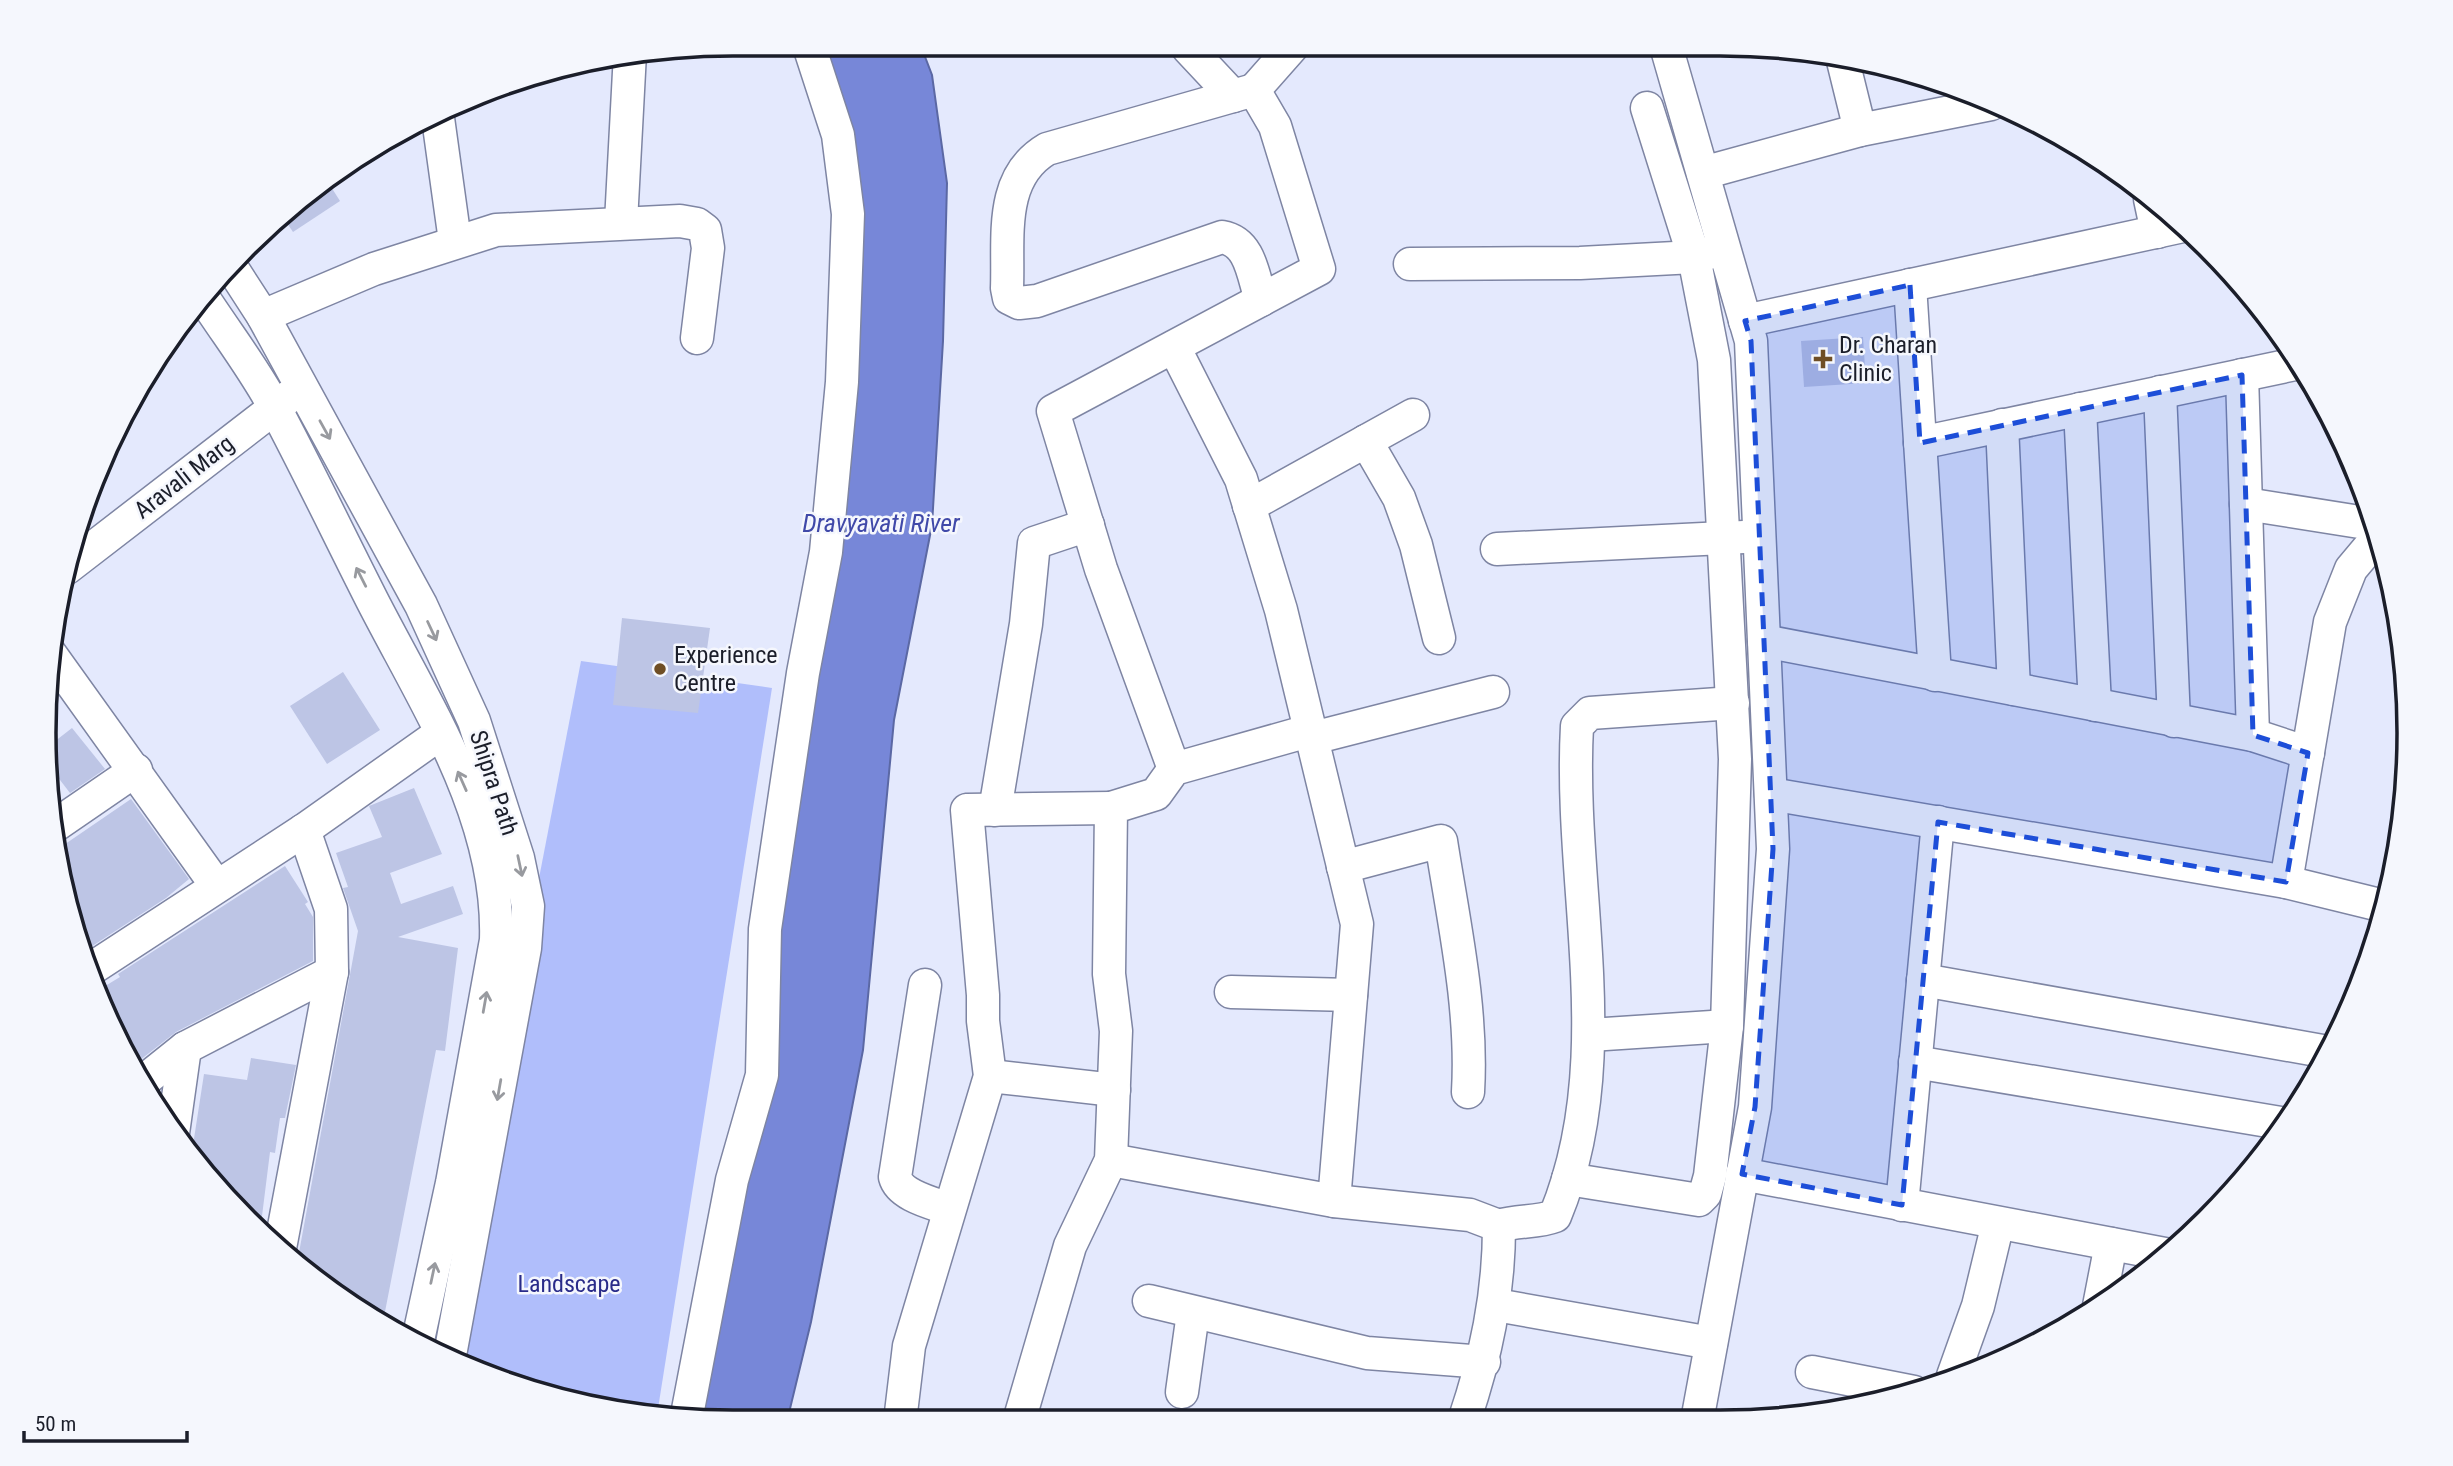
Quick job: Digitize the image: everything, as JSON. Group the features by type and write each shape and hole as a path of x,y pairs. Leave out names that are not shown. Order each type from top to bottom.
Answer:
{"street":[{"path":"688,1409 732,1180 762,1075 765,929 803,673 827,552 839,421 848,214 838,135 812,56"},
{"path":"1174,769 1088,525 1053,411 1319,269 1275,126 1243,93 1198,56"},
{"path":"1261,300 1244,247 1236,239 1222,237 1037,301 1019,303 1009,298 1007,288 1010,194 1019,173 1030,159 1046,149 1243,93 1282,56"},
{"path":"1669,56 1751,341 1773,849 1755,1100 1698,1410"},
{"path":"621,222 629,64"},
{"path":"1845,68 1860,130"},
{"path":"1703,173 1860,130 1975,107"},
{"path":"1568,1179 1699,1200 1705,1194 1710,1176 1727,1026 1734,820 1733,703 1714,360 1694,257 1647,108"},
{"path":"439,124 455,241"},
{"path":"263,316 374,269 496,230 680,221 697,223 705,230 708,248 697,338"},
{"path":"1745,321 2170,229"},
{"path":"1410,264 1538,265 1694,257 1725,248"},
{"name":"Shipra Path","path":"236,274 263,316 421,605 474,721 518,858 528,906 525,948 451,1348"},
{"path":"1910,285 1935,675"},
{"name":"Shipra Path","path":"209,306 274,406 441,733 469,796 491,865 498,906 496,940 452,1183 420,1332"},
{"path":"1174,347 1241,479 1250,506 1281,610 1357,924 1334,1201"},
{"path":"1920,443 2288,365"},
{"path":"2242,375 2253,735"},
{"name":"Aravali Marg","path":"79,559 274,406 303,388"},
{"path":"2161,392 2174,720"},
{"path":"2080,409 2095,705"},
{"path":"1250,506 1413,415"},
{"path":"2003,425 2014,690"},
{"path":"1366,441 1398,498 1412,534 1439,638"},
{"path":"2246,505 2363,523"},
{"path":"995,810 1026,624 1034,543 1088,525"},
{"path":"1497,549 1760,537"},
{"path":"2286,881 2330,622 2351,569 2371,547"},
{"path":"1764,642 2253,735 2308,752"},
{"path":"60,666 216,885"},
{"path":"901,1410 909,1346 990,1076 967,810 1111,808 1156,794 1174,769 1493,692"},
{"path":"1111,1160 1334,1201 1470,1215 1499,1226 1515,1221 1544,1220 1555,1216 1578,1142 1590,1035 1574,776 1577,726 1590,713 1733,703"},
{"path":"97,965 304,830 441,733"},
{"path":"62,821 136,770"},
{"path":"1771,794 2286,881 2375,904"},
{"path":"1022,1410 1070,1246 1111,1160 1116,1031 1109,974 1111,808"},
{"path":"1902,1205 1938,822"},
{"path":"281,1237 332,972 331,909 304,830"},
{"path":"1343,867 1441,841 1463,984 1470,1060 1468,1092"},
{"path":"150,1076 185,1048 332,972"},
{"path":"1923,980 2317,1050"},
{"path":"925,985 895,1177 897,1183 908,1193 949,1209"},
{"path":"1231,992 1351,995"},
{"path":"1590,1035 1727,1026"},
{"path":"175,1116 185,1048"},
{"path":"1915,1062 2274,1122"},
{"path":"990,1076 1114,1090"},
{"path":"1719,1096 1755,1100"},
{"path":"1742,1174 2154,1252"},
{"path":"1956,1367 1978,1306 1998,1223"},
{"path":"1468,1410 1484,1362 1496,1305 1499,1226"},
{"path":"2102,1292 2111,1244"},
{"path":"1149,1301 1367,1353 1484,1362"},
{"path":"1496,1305 1711,1343"},
{"path":"1182,1392 1193,1313"},
{"path":"1812,1372 1892,1388"}],"highlighted area":[{"path":"1910,285 1920,443 2242,375 2253,735 2308,753 2286,882 1938,822 1902,1205 1742,1174 1755,1107 1773,849 1751,341 1745,321"}],"green space":[{"name":"Landscape","path":"581,661 772,688 658,1406 558,1387 515,1374 448,1347"}],"water":[{"name":"Dravyavati River","path":"829,56 925,56 932,75 947,183 943,341 932,525 894,720 863,1050 811,1322 790,1410 694,1409 774,1019 794,760 852,172"}],"building":[{"path":"332,188 340,201 293,232 287,224"},
{"path":"1863,337 1866,383 1804,387 1801,341"},
{"name":"Experience Centre","path":"622,618 710,628 698,713 613,705"},
{"path":"343,672 380,730 327,764 290,706"},
{"path":"72,728 105,769 70,793 57,776 56,740"},
{"path":"414,788 442,854 390,873 401,904 453,886 463,914 398,937 458,948 445,1051 436,1050 385,1313 357,1296 299,1252 358,931 343,888 348,887 336,853 382,837 369,806"},
{"path":"131,799 189,879 166,898 91,947 79,908 66,844"},
{"path":"285,866 308,902 305,904 313,917 313,961 176,1032 140,1060 106,986 120,977 118,974"},
{"path":"251,1058 296,1065 285,1118 280,1118 275,1153 270,1152 262,1219 194,1142 204,1074 247,1080"}],"place":[{"name":"Dr. Charan Clinic","path":"1823,359"},
{"name":"Experience Centre","path":"660,669"}]}
